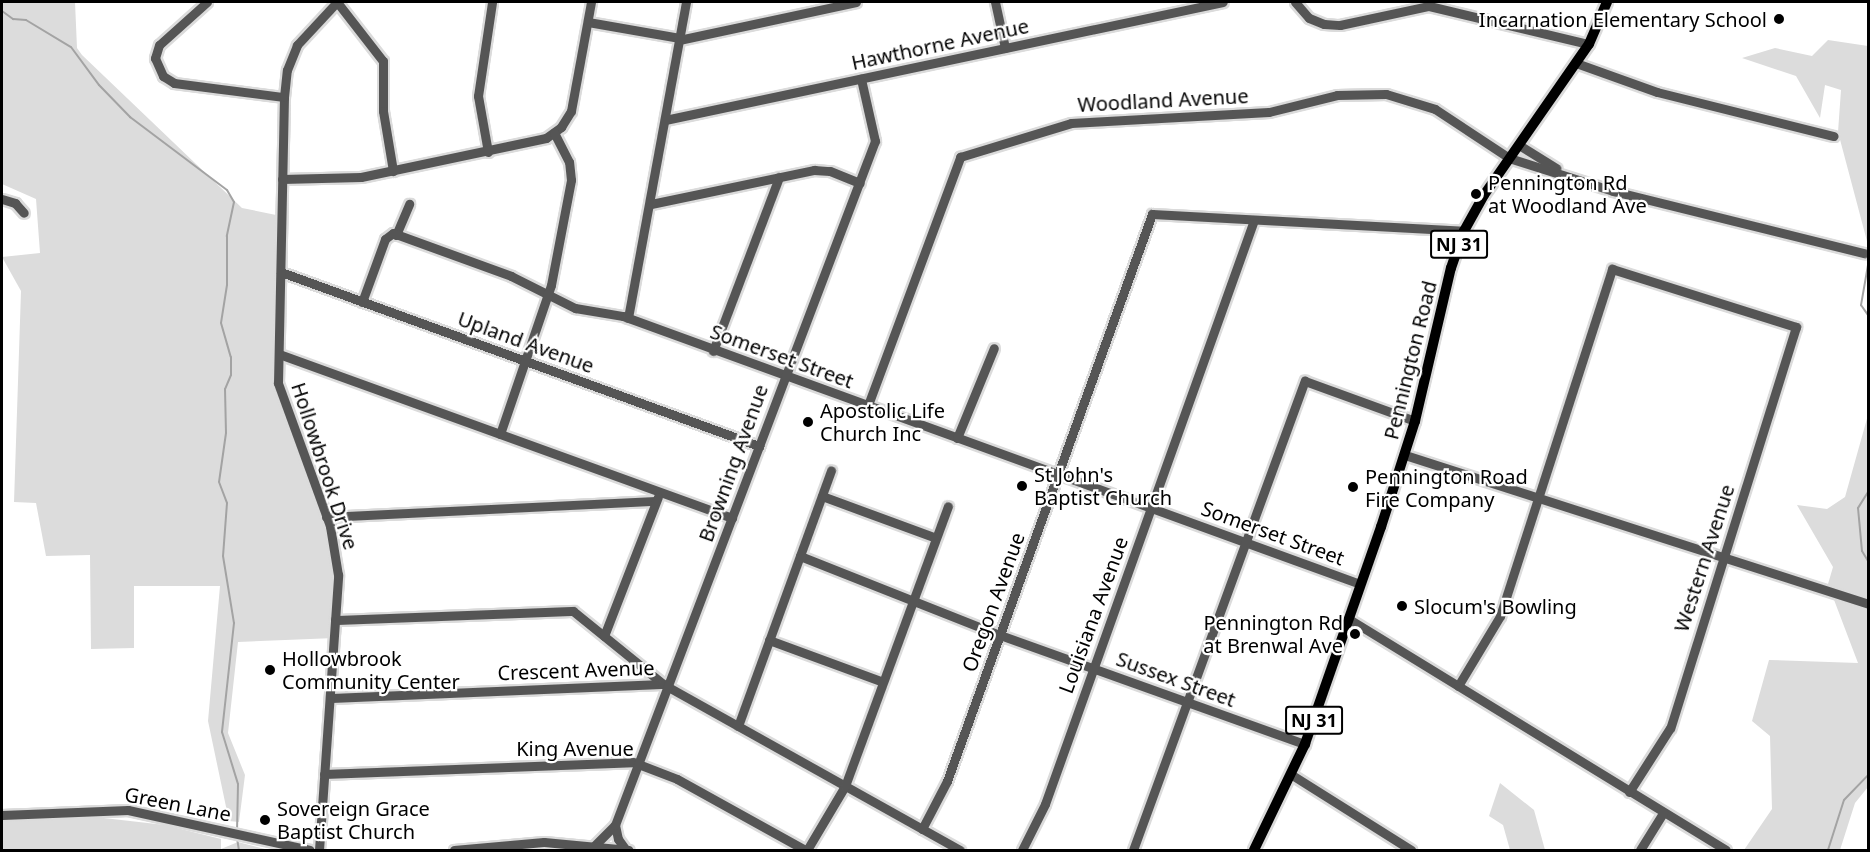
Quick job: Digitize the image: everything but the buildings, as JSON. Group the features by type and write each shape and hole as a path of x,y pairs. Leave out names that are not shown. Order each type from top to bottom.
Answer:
{"main road":[{"name":"Pennington Road","path":"1254,850 1292,776 1305,744 1405,455 1451,268 1464,231 1509,158 1589,44 1607,2"}],"street":[{"path":"207,2 159,45 155,58 163,76 174,83 284,97"},
{"path":"337,2 383,61 383,111 393,171"},
{"name":"Hollowbrook Drive","path":"319,850 335,620 337,558 326,517 280,393 282,179 287,70 297,45 337,2"},
{"path":"488,152 478,96 492,2"},
{"path":"282,179 347,178 393,171 537,142 554,133 567,120 573,103 591,2"},
{"path":"628,318 651,204 686,2"},
{"path":"588,22 679,39 856,2"},
{"path":"995,2 1005,48"},
{"name":"Hawthorne Avenue","path":"665,120 1223,2"},
{"path":"1295,2 1314,20 1340,25 1415,7 1443,8 1589,44"},
{"path":"1388,2 1390,12"},
{"path":"1576,63 1657,92 1834,136"},
{"name":"Browning Avenue","path":"615,825 639,764 665,685 732,518 875,141 861,79"},
{"name":"Woodland Avenue","path":"868,405 960,157 1071,123 1269,112 1337,95 1370,92 1402,97 1436,109 1509,158"},
{"path":"500,434 547,296 571,180 569,162 554,133"},
{"path":"1519,145 1569,176"},
{"path":"1509,158 1613,191 1864,253"},
{"path":"651,204 822,170 860,183"},
{"path":"713,351 779,177"},
{"path":"2,199 15,203 24,213"},
{"path":"362,302 385,239 396,235 409,204"},
{"name":"Oregon Avenue","path":"922,830 947,781 1152,214 1254,220"},
{"path":"1254,220 1464,231"},
{"name":"Louisiana Avenue","path":"1022,850 1046,804 1254,220"},
{"name":"Somerset Street","path":"396,235 511,276 575,308 628,318 784,377 868,405 1360,584"},
{"name":"Western Avenue","path":"1538,498 1612,269 1796,327 1670,728 1629,792"},
{"name":"Upland Avenue","path":"281,272 759,446"},
{"path":"957,438 994,348"},
{"path":"279,354 500,434 658,496 732,518"},
{"path":"1133,850 1244,542 1305,381 1415,421"},
{"path":"1405,455 1869,604"},
{"path":"738,726 831,470"},
{"path":"326,517 658,496"},
{"path":"604,636 658,496"},
{"path":"822,496 936,538"},
{"path":"1458,686 1500,616 1538,498"},
{"path":"806,850 845,786 948,506"},
{"name":"Sussex Street","path":"800,556 914,599 1000,635 1305,744"},
{"path":"335,620 573,610 665,685"},
{"path":"1349,619 1726,850"},
{"path":"769,640 884,682"},
{"name":"Crescent Avenue","path":"330,698 665,685 960,850"},
{"name":"King Avenue","path":"324,774 639,764 677,779 806,850"},
{"path":"1292,776 1411,850"},
{"name":"Green Lane","path":"2,814 128,810 310,850"},
{"path":"1640,850 1663,813"},
{"path":"601,848 615,825"},
{"path":"615,825 618,839 628,850"},
{"path":"454,850 544,842 628,850"}],"shaded area":[{"path":"2,2 75,2 77,48 82,55 242,208 281,216 278,384 332,531 335,638 238,642 228,733 245,775 239,822 229,821 208,721 220,586 134,586 134,648 91,649 90,555 46,556 36,503 14,502 21,291 2,257 40,253 36,199 2,184"},
{"path":"1828,40 1868,46 1868,245 1838,132 1841,90 1825,85 1820,118 1796,76 1742,58 1775,48 1812,56"},
{"path":"1868,415 1868,787 1855,803 1840,850 1744,850 1772,809 1770,736 1752,721 1769,660 1858,663 1828,584 1833,567 1797,505 1827,509 1845,497"},
{"path":"1500,783 1534,810 1545,850 1510,850 1503,825 1489,816"},
{"path":"95,817 165,825 221,839 221,849 238,842 269,850 2,850 2,821"},
{"path":"586,843 585,850 469,850"}],"waterway":[{"path":"2,11 13,19 26,20 71,47 99,85 130,117 227,190 234,202 227,236 227,285 221,323 231,357 231,375 225,389 226,433 219,482 227,503 223,556 234,623 222,732 238,784 237,830"},
{"path":"1868,265 1861,305 1868,315"},
{"path":"1868,492 1858,508 1862,551 1868,561"},
{"path":"1828,850 1844,800 1868,775"},
{"path":"237,838 239,850"}],"place":[{"name":"Incarnation Elementary School","path":"1779,19"},
{"name":"Pennington Rd at Woodland Ave","path":"1476,194"},
{"name":"Apostolic Life Church Inc","path":"808,422"},
{"name":"St John's Baptist Church","path":"1022,486"},
{"name":"Pennington Road Fire Company","path":"1353,487"},
{"name":"Slocum's Bowling","path":"1402,606"},
{"name":"Pennington Rd at Brenwal Ave","path":"1355,634"},
{"name":"Hollowbrook Community Center","path":"270,670"},
{"name":"Sovereign Grace Baptist Church","path":"265,820"}]}
